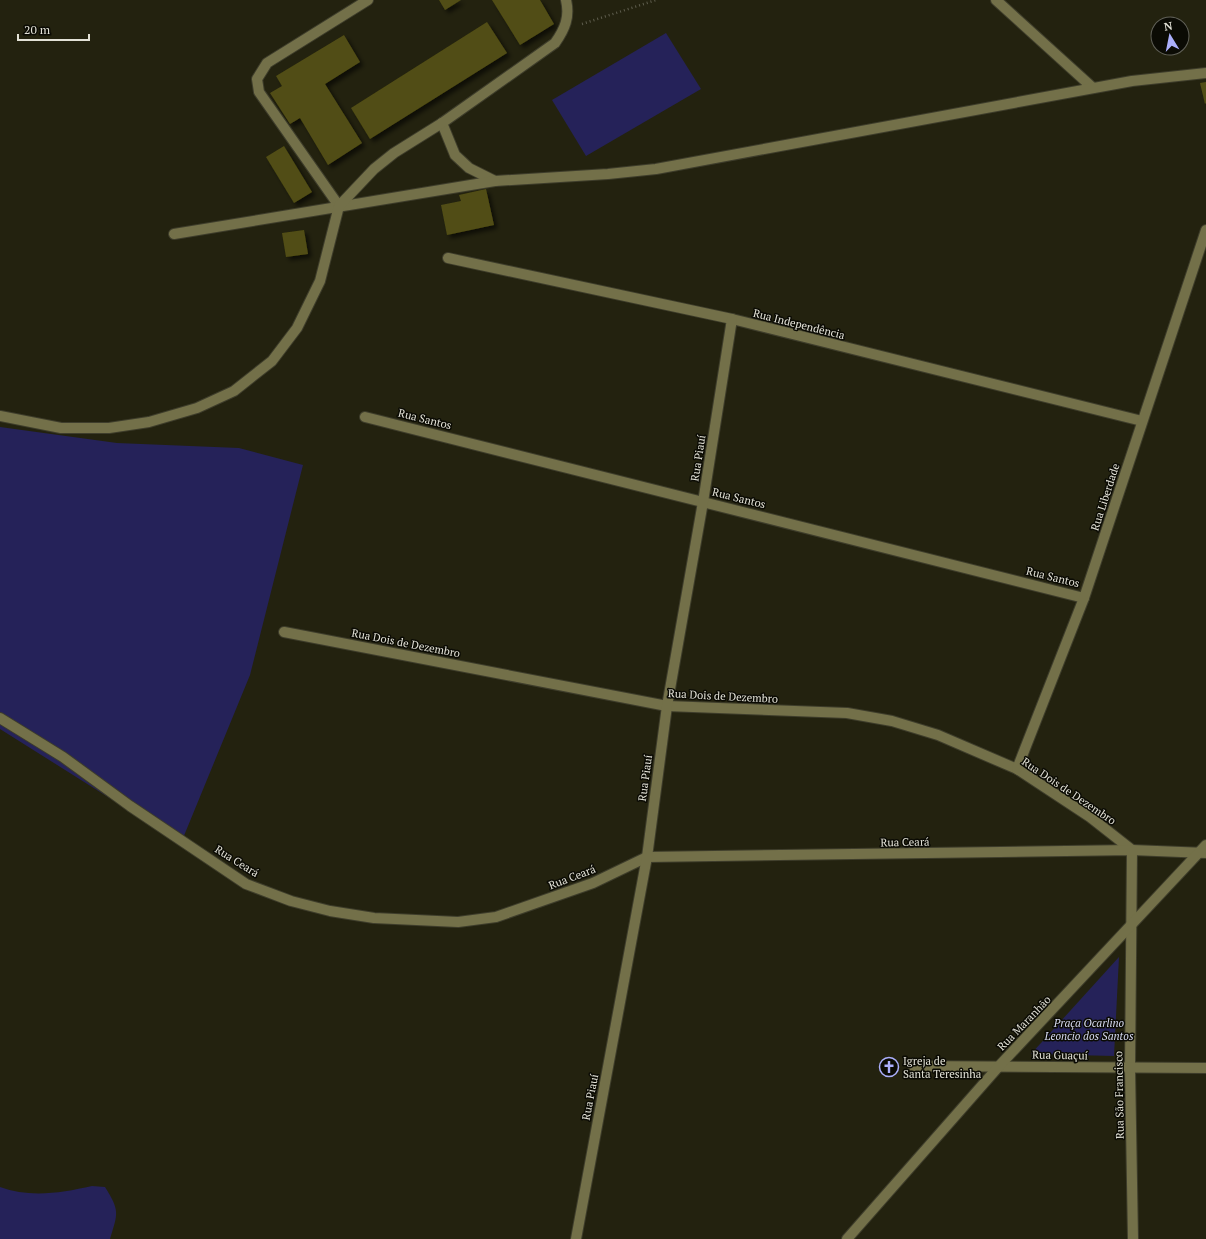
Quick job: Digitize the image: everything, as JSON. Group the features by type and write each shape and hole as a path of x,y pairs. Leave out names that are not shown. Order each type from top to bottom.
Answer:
{"street":[{"path":"339,206 259,92 257,79 267,63 368,0"},
{"path":"0,416 61,428 109,428 149,422 197,408 234,391 272,361 297,328 320,281 339,206 379,165 394,153 442,123 555,43 565,30 568,8 566,0"},
{"path":"996,0 1093,88"},
{"path":"174,234 495,181 608,174 656,168 1132,81 1206,73"},
{"path":"442,123 454,155 469,168 495,181"},
{"name":"Rua Liberdade","path":"1017,769 1084,598 1206,230"},
{"name":"Rua Independência","path":"448,258 732,319 1142,422"},
{"name":"Rua Piauí","path":"576,1239 647,857 667,706 703,502 732,319"},
{"name":"Rua Santos","path":"365,417 1084,598"},
{"name":"Rua Dois de Dezembro","path":"284,632 667,706 846,713 892,721 938,735 1017,769 1090,817 1132,850"},
{"name":"Rua Ceará","path":"0,718 63,757 130,806 246,884 291,901 330,911 374,918 458,922 496,917 594,883 647,857 1132,850 1202,853"},
{"name":"Rua Maranhão","path":"847,1239 1000,1065 1202,853 1206,845"},
{"name":"Rua São Francisco","path":"1132,850 1130,1068 1133,1239"},
{"name":"Rua Guaçuí","path":"913,1066 1000,1065 1206,1068"}],"path":[{"path":"565,30 656,0"}],"green space":[{"path":"666,33 701,89 586,156 552,100"},
{"path":"0,427 117,443 239,448 303,465 250,675 181,843 0,729"},
{"name":"Praça Ocarlino Leoncio dos Santos","path":"1119,957 1114,1056 1031,1054"},
{"path":"92,1186 105,1187 115,1207 116,1217 110,1239 0,1239 0,1187 23,1192 46,1193 69,1191"}],"building":[{"path":"439,0 461,0 445,10"},
{"path":"492,0 540,0 554,24 520,45"},
{"path":"487,22 507,53 370,139 351,108"},
{"path":"344,35 360,62 325,84 362,143 328,165 300,118 290,124 270,93 282,86 276,76"},
{"path":"1206,82 1206,103 1205,104 1200,83"},
{"path":"284,146 312,192 294,203 266,157"},
{"path":"486,189 494,225 447,235 441,205 461,201 459,195"},
{"path":"304,230 308,254 286,257 282,233"}],"place":[{"name":"Igreja de Santa Teresinha","path":"889,1067"}]}
